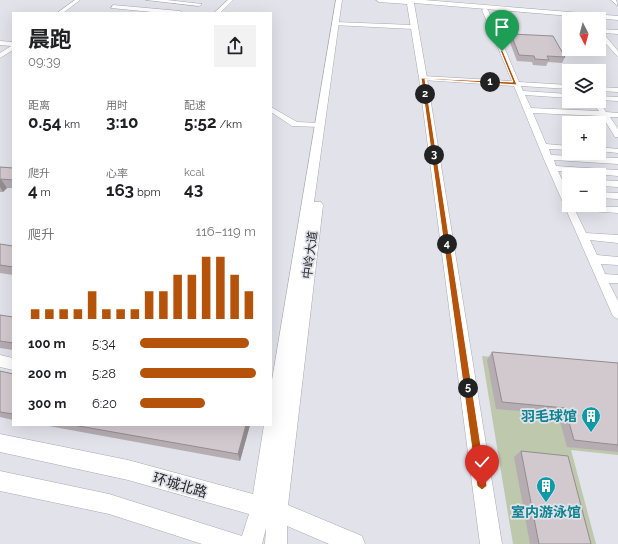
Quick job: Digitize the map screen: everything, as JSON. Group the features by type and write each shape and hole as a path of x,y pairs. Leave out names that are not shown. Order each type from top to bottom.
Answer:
{"main road":[{"name":"中岭大道","path":"269,509 338,24 339,0"},
{"name":"中岭大道","path":"269,509 274,409 320,125 338,24 345,0"},
{"path":"378,0 410,1 618,20"},
{"path":"410,1 562,15"},
{"path":"410,1 413,27 423,78 491,544"},
{"path":"606,19 618,20"},
{"name":"环城北路","path":"0,443 128,470 269,509 354,544"},
{"path":"0,481 109,504 236,544"},
{"path":"251,544 269,509"},
{"path":"269,509 276,544"}],"street":[{"path":"61,12 78,0"},
{"path":"148,0 199,4"},
{"path":"194,9 203,0"},
{"path":"218,12 231,0"},
{"path":"484,0 485,8 516,84 562,186"},
{"path":"613,0 618,4"},
{"path":"113,8 148,12 163,1"},
{"path":"338,24 413,27"},
{"path":"606,33 618,32"},
{"path":"606,35 618,38"},
{"path":"606,40 618,55"},
{"path":"0,43 12,46"},
{"path":"0,56 12,47"},
{"path":"423,78 562,87"},
{"path":"606,89 618,90"},
{"path":"520,93 562,96"},
{"path":"606,98 618,99"},
{"path":"600,108 618,135"},
{"path":"272,110 295,124 320,125"},
{"path":"527,110 618,115"},
{"path":"543,146 562,147"},
{"path":"606,150 618,151"},
{"path":"547,156 618,162"},
{"path":"553,168 618,173"},
{"path":"558,180 562,180"},
{"path":"606,183 618,184"},
{"path":"606,195 618,196"},
{"path":"606,209 618,210"},
{"path":"572,212 602,278 614,298 618,314"},
{"path":"583,236 618,239"},
{"path":"593,259 618,261"},
{"path":"602,278 618,280"},
{"path":"0,361 12,364"}],"green space":[{"path":"482,356 618,369 618,455 571,450 596,544 513,544"}],"building":[{"path":"511,34 553,36 562,52 562,56 565,57 547,56 549,60 535,59 534,56 519,55"},
{"path":"0,167 12,168 12,180 0,180"},
{"path":"0,244 12,246 12,267 0,265"},
{"path":"0,315 12,317 12,343 0,341"},
{"path":"492,352 618,363 618,445 574,440 565,408 502,402"},
{"path":"0,371 12,374 12,414 0,412"},
{"path":"79,426 246,426 238,454"},
{"name":"室内游泳馆","path":"521,451 568,456 591,544 539,544"}],"place":[{"name":"羽毛球馆","path":"591,433"},
{"name":"室内游泳馆","path":"546,503"}],"route":[{"path":"482,486 423,78 516,84 502,51"}]}
